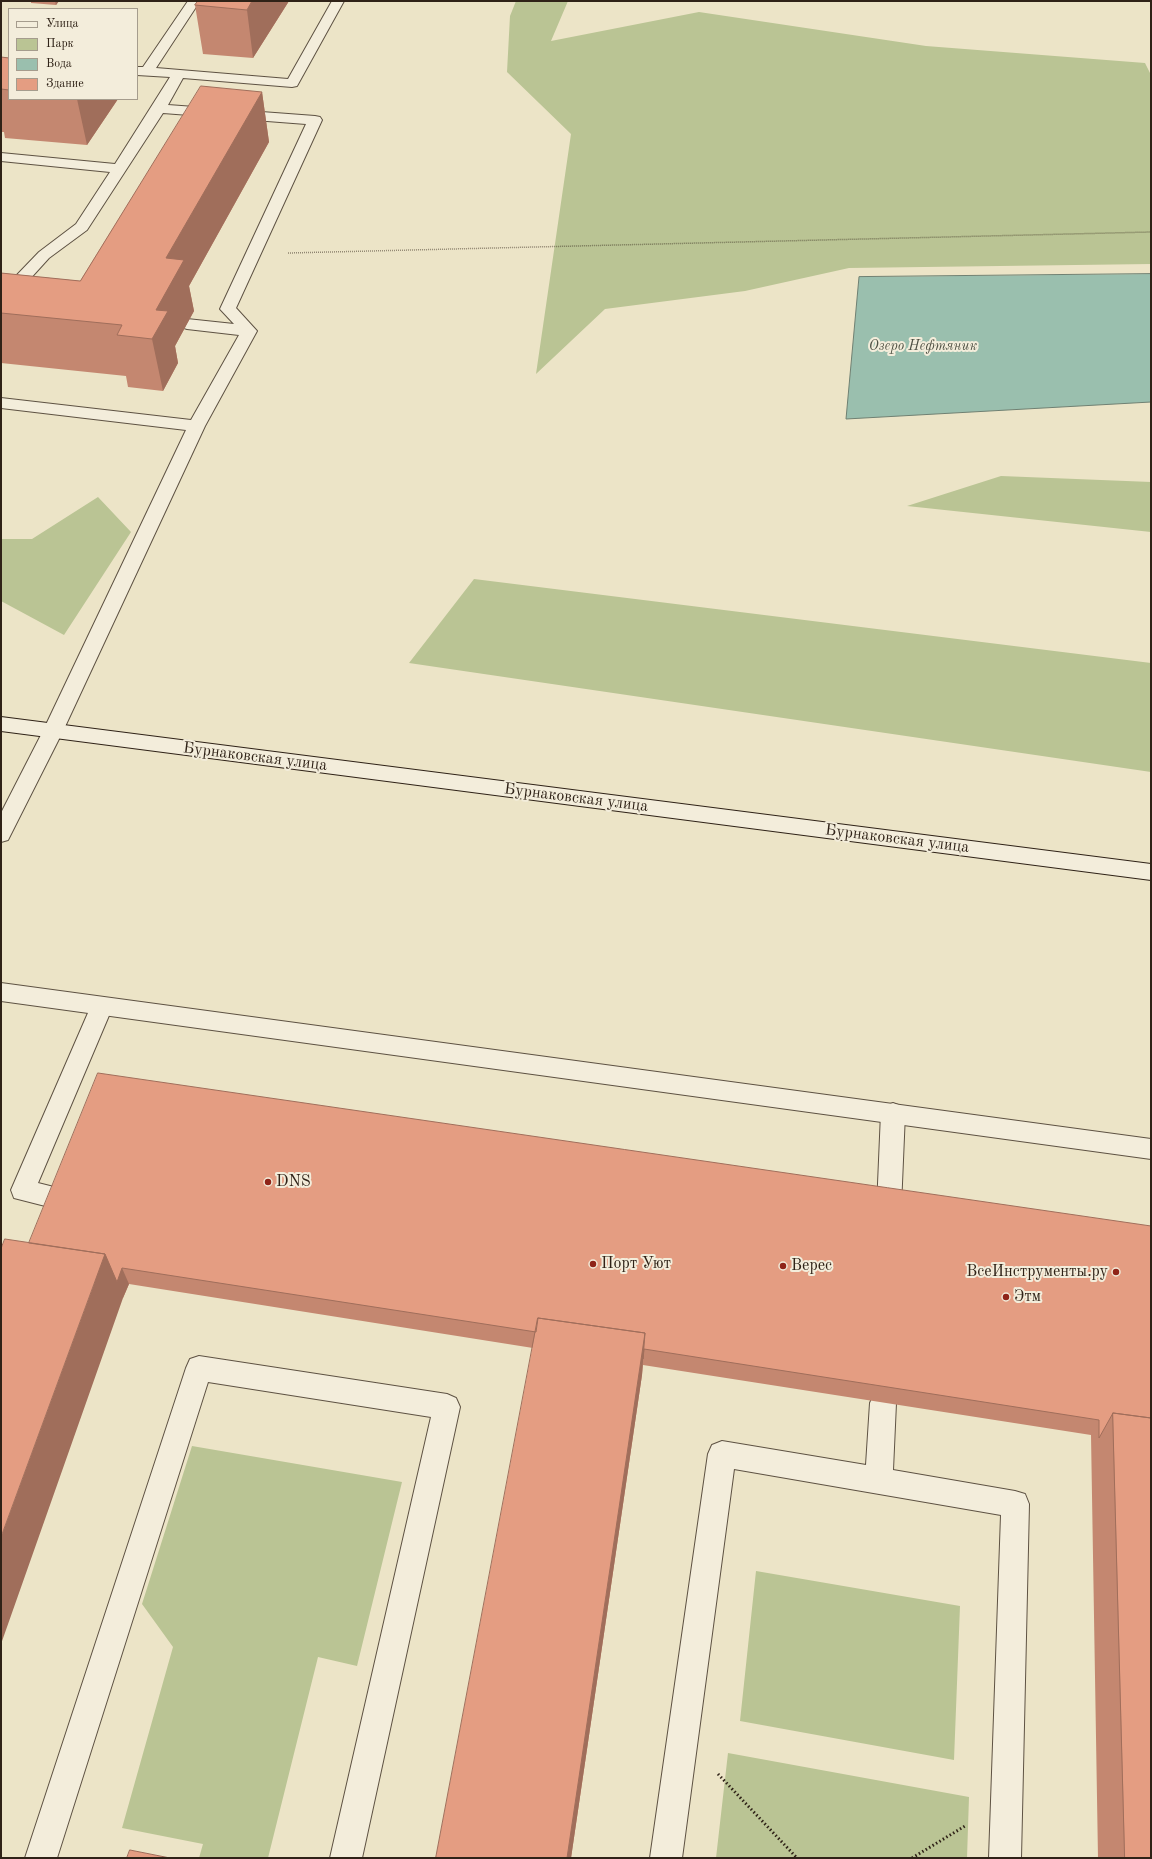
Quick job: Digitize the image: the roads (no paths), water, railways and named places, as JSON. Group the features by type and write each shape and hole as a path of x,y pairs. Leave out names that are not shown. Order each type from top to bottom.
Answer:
{"street":[{"path":"142,71 194,1"},
{"path":"142,71 292,83 338,1"},
{"path":"42,306 28,304 21,279 44,254 82,227 159,108 179,74"},
{"path":"159,108 315,120 228,309 249,331"},
{"path":"1,157 120,169"},
{"path":"187,324 249,331"},
{"path":"1,834 53,731 196,426 249,331"},
{"path":"1,403 196,426"},
{"name":"Бурнаковская улица","path":"1,724 1151,872"},
{"path":"1,992 1151,1149"},
{"path":"61,1199 23,1190 102,1006"},
{"path":"890,1207 893,1113"},
{"path":"41,1858 199,1368 447,1407 346,1858"},
{"path":"879,1481 883,1403"},
{"path":"666,1858 722,1454 1015,1504 1005,1858"}],"water":[{"name":"Озеро Нефтяник","path":"1151,274 1151,402 846,419 859,277"}],"place":[{"name":"DNS","path":"268,1182"},
{"name":"Порт Уют","path":"593,1264"},
{"name":"Верес","path":"783,1266"},
{"name":"ВсеИнструменты.ру","path":"1116,1272"},
{"name":"Этм","path":"1006,1297"}]}
